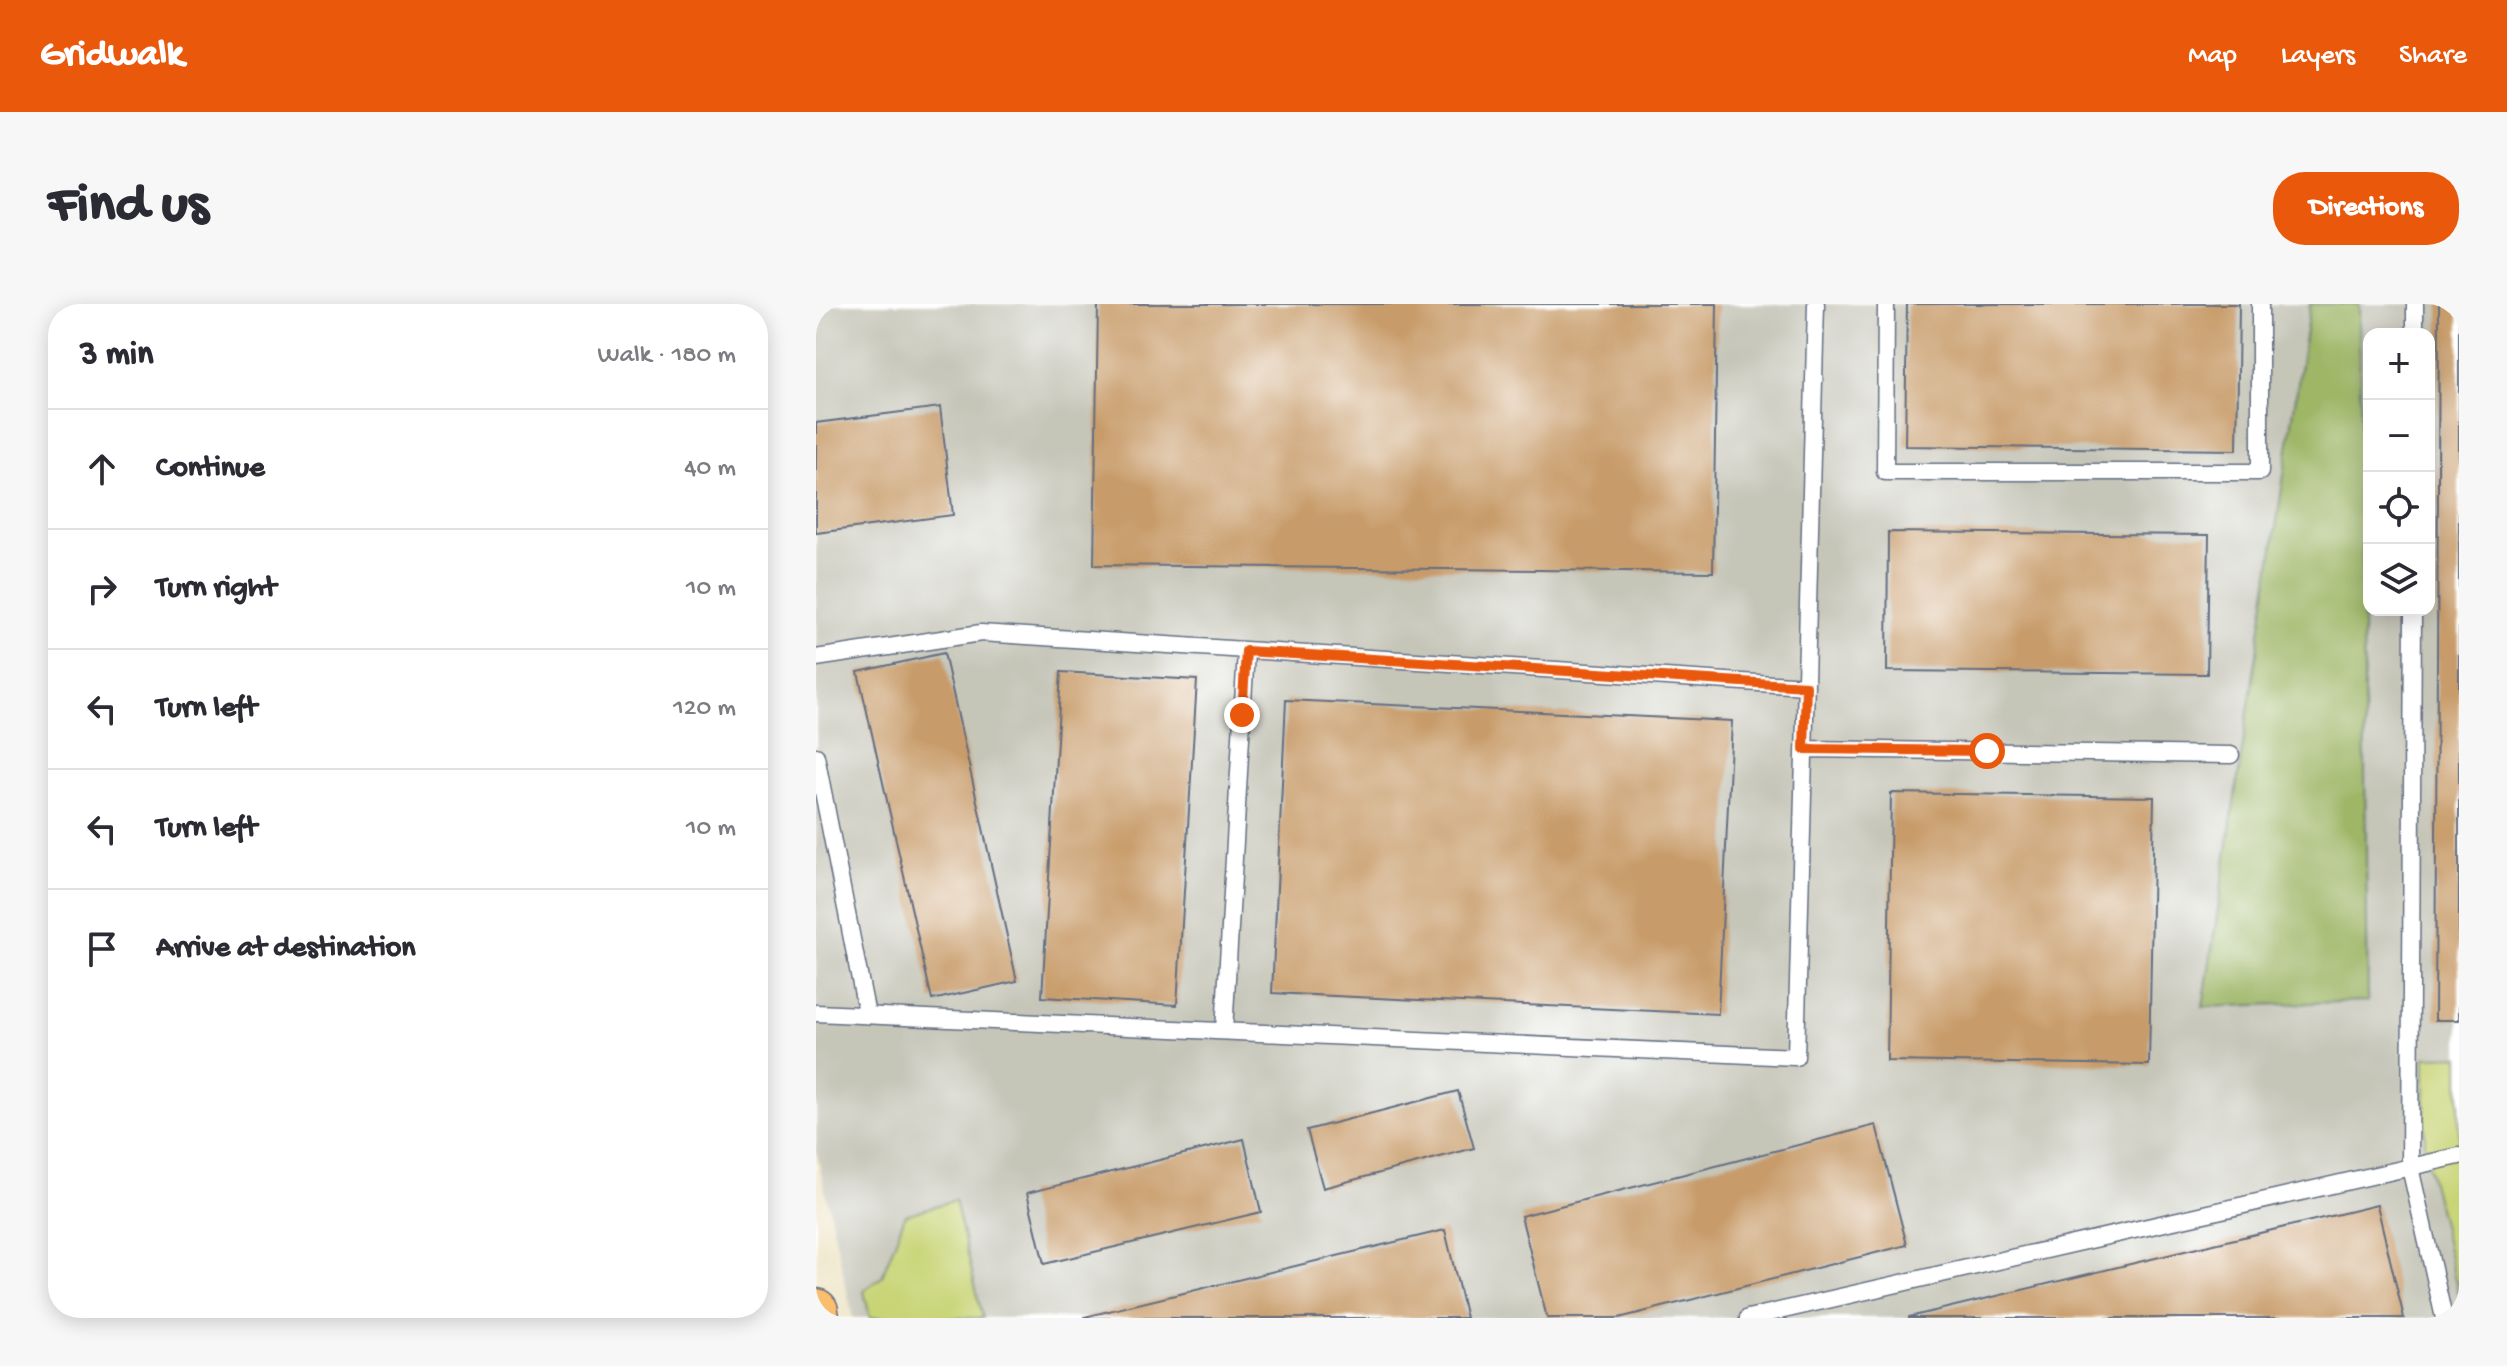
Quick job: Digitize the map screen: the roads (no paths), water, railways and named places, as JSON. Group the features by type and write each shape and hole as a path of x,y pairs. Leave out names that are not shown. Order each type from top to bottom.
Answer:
{"highway":[{"path":"816,1311 817,1318"}],"lane":[{"path":"816,1013 1796,1057 1816,304"},
{"path":"1886,304 1885,472 2260,472 2260,304"},
{"path":"2415,304 2415,328"},
{"path":"2413,616 2410,1167 2444,1318"},
{"path":"816,658 981,633 1806,686"},
{"path":"1224,1031 1246,651"},
{"path":"1804,749 2231,755"},
{"path":"816,756 867,1015"},
{"path":"1748,1318 2459,1156"}]}
